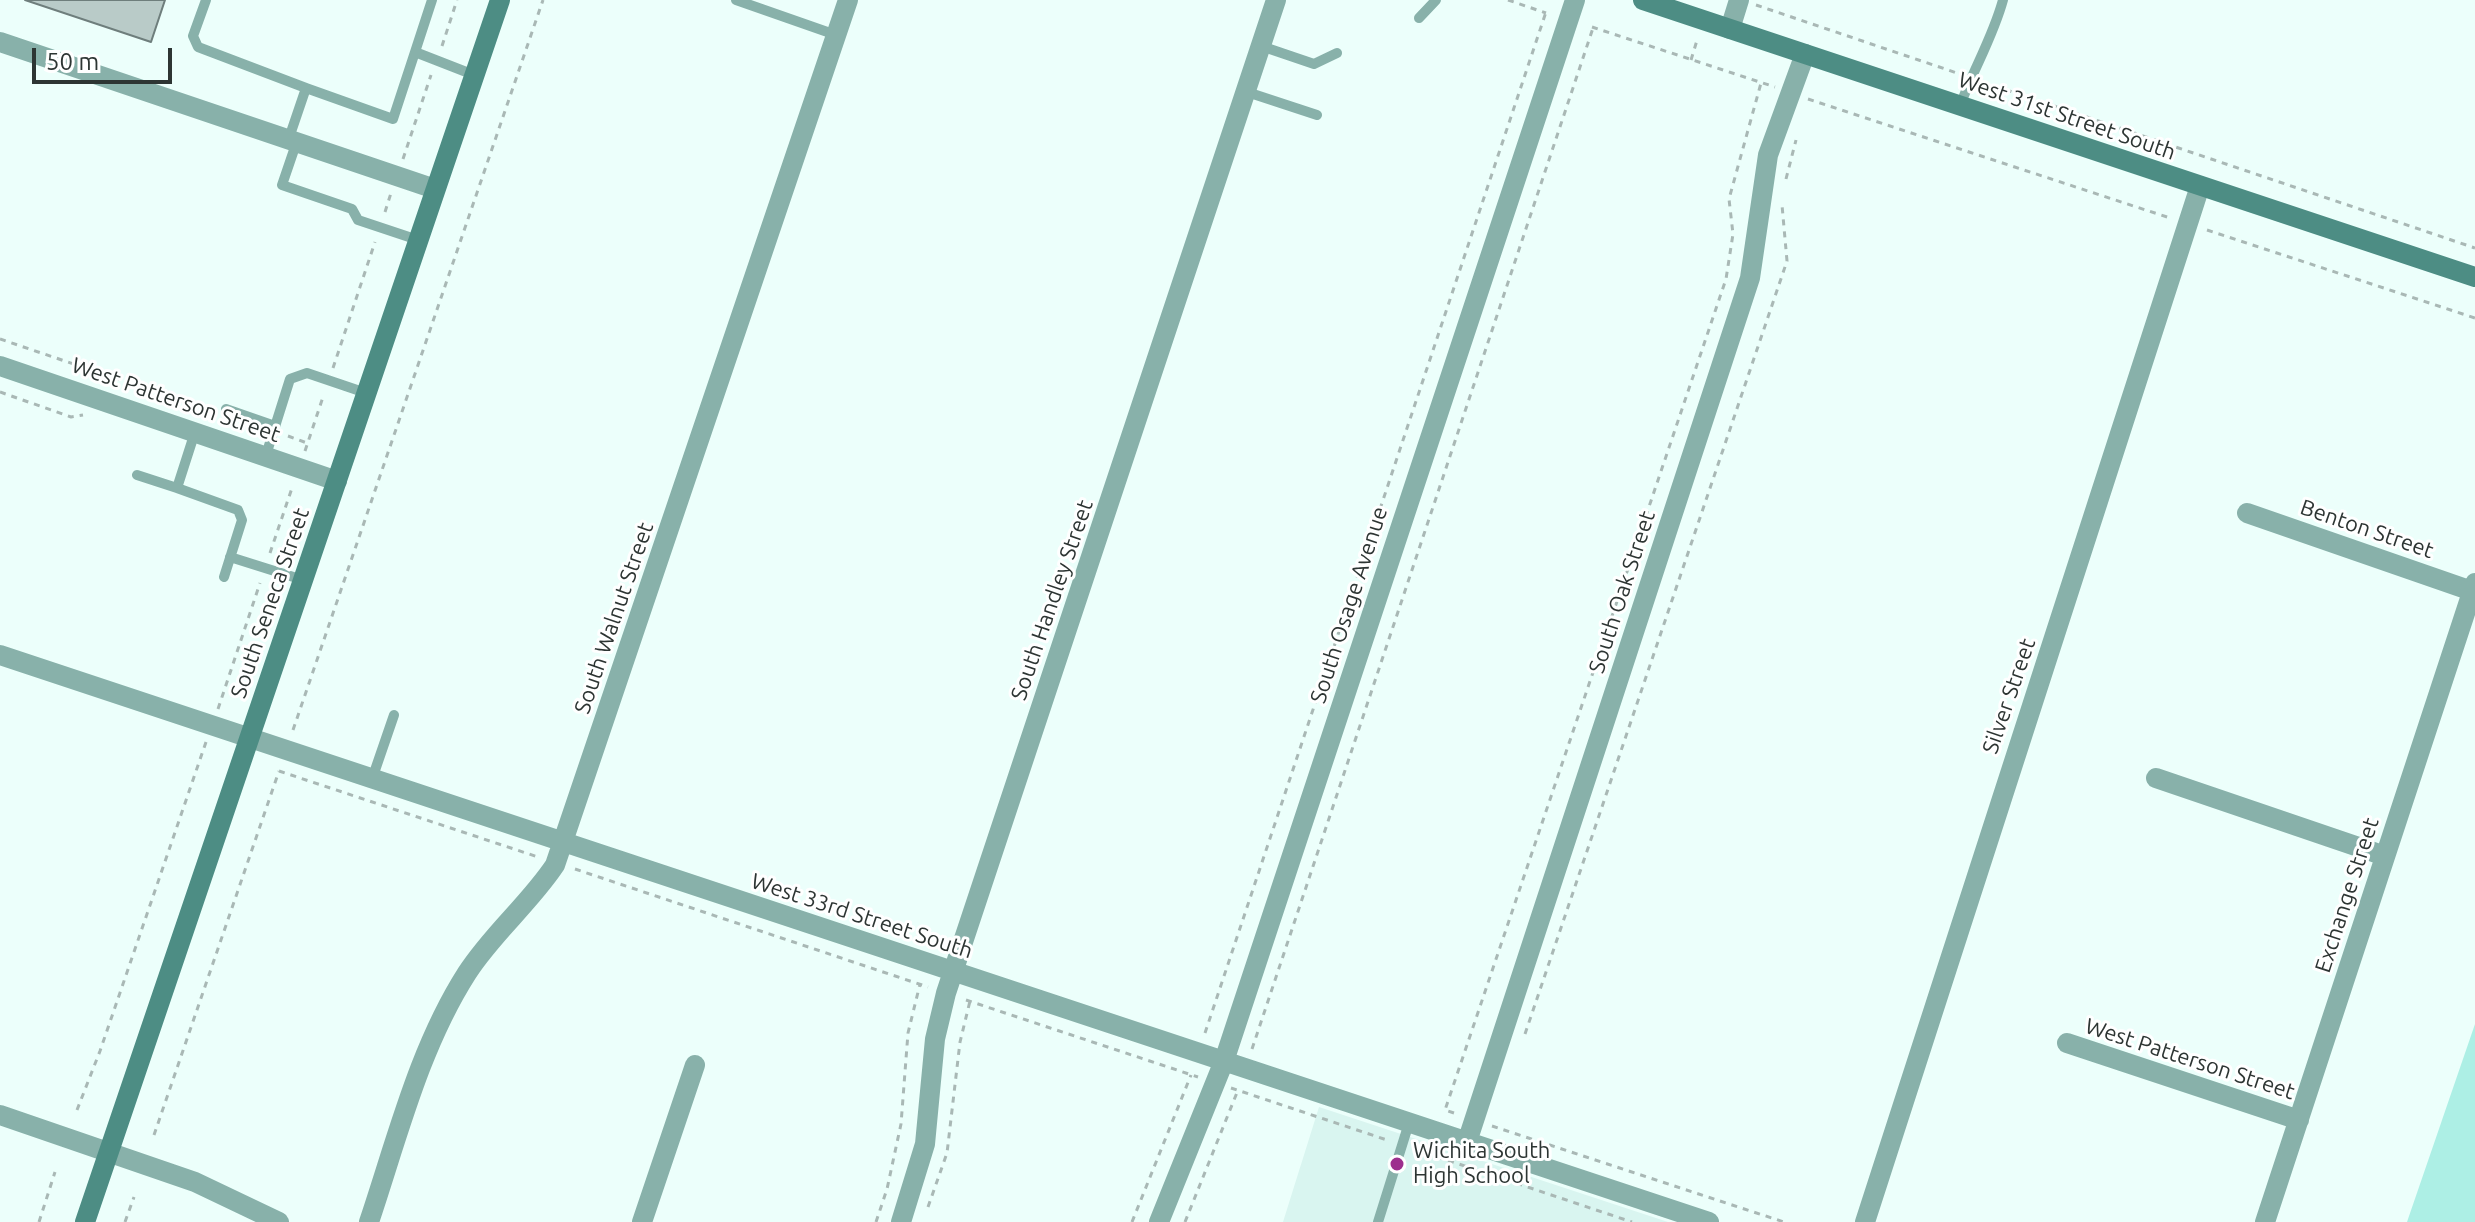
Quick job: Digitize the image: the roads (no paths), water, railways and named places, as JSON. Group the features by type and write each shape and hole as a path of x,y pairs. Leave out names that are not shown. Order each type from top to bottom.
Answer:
{"street":[{"name":"South Seneca Street","path":"85,1222 500,0"},
{"name":"South Walnut Street","path":"369,1222 427,1052 444,1013 479,956 537,892 555,865 848,0"},
{"name":"South Handley Street","path":"901,1222 925,1144 935,1039 953,971 1276,0"},
{"name":"West 31st Street South","path":"1643,0 2475,277"},
{"path":"1730,29 1750,3"},
{"name":"South Osage Avenue","path":"1159,1222 1224,1061 1572,10"},
{"path":"0,42 435,189"},
{"name":"South Oak Street","path":"1476,1145 1750,278 1765,168 1799,96 1805,54"},
{"name":"Silver Street","path":"1865,1222 1974,877 2200,186"},
{"name":"West Patterson Street","path":"0,366 337,481"},
{"name":"Benton Street","path":"2247,513 2474,588"},
{"name":"Exchange Street","path":"2265,1222 2474,588"},
{"name":"West 33rd Street South","path":"0,655 1709,1222"},
{"path":"2156,778 2385,856"},
{"name":"West Patterson Street","path":"2067,1043 2299,1120"},
{"path":"642,1222 695,1065"},
{"path":"0,1115 195,1182 279,1222"}],"lane":[{"path":"206,0 193,36 198,47 393,119 432,0"},
{"path":"736,0 836,35"},
{"path":"1419,18 1436,0"},
{"path":"1960,106 1970,77 1994,32 2003,0"},
{"path":"1261,46 1314,64 1337,53"},
{"path":"415,52 474,75"},
{"path":"306,88 282,185 352,209 358,220 418,240"},
{"path":"1247,92 1317,115"},
{"path":"266,455 290,379 307,373 366,393"},
{"path":"221,410 274,428"},
{"path":"177,488 195,432"},
{"path":"137,475 238,510 242,520 224,577"},
{"path":"230,557 303,580"},
{"path":"372,779 394,715"},
{"path":"1378,1222 1409,1123"}],"place":[{"name":"Wichita South High School","path":"1397,1164"}]}
